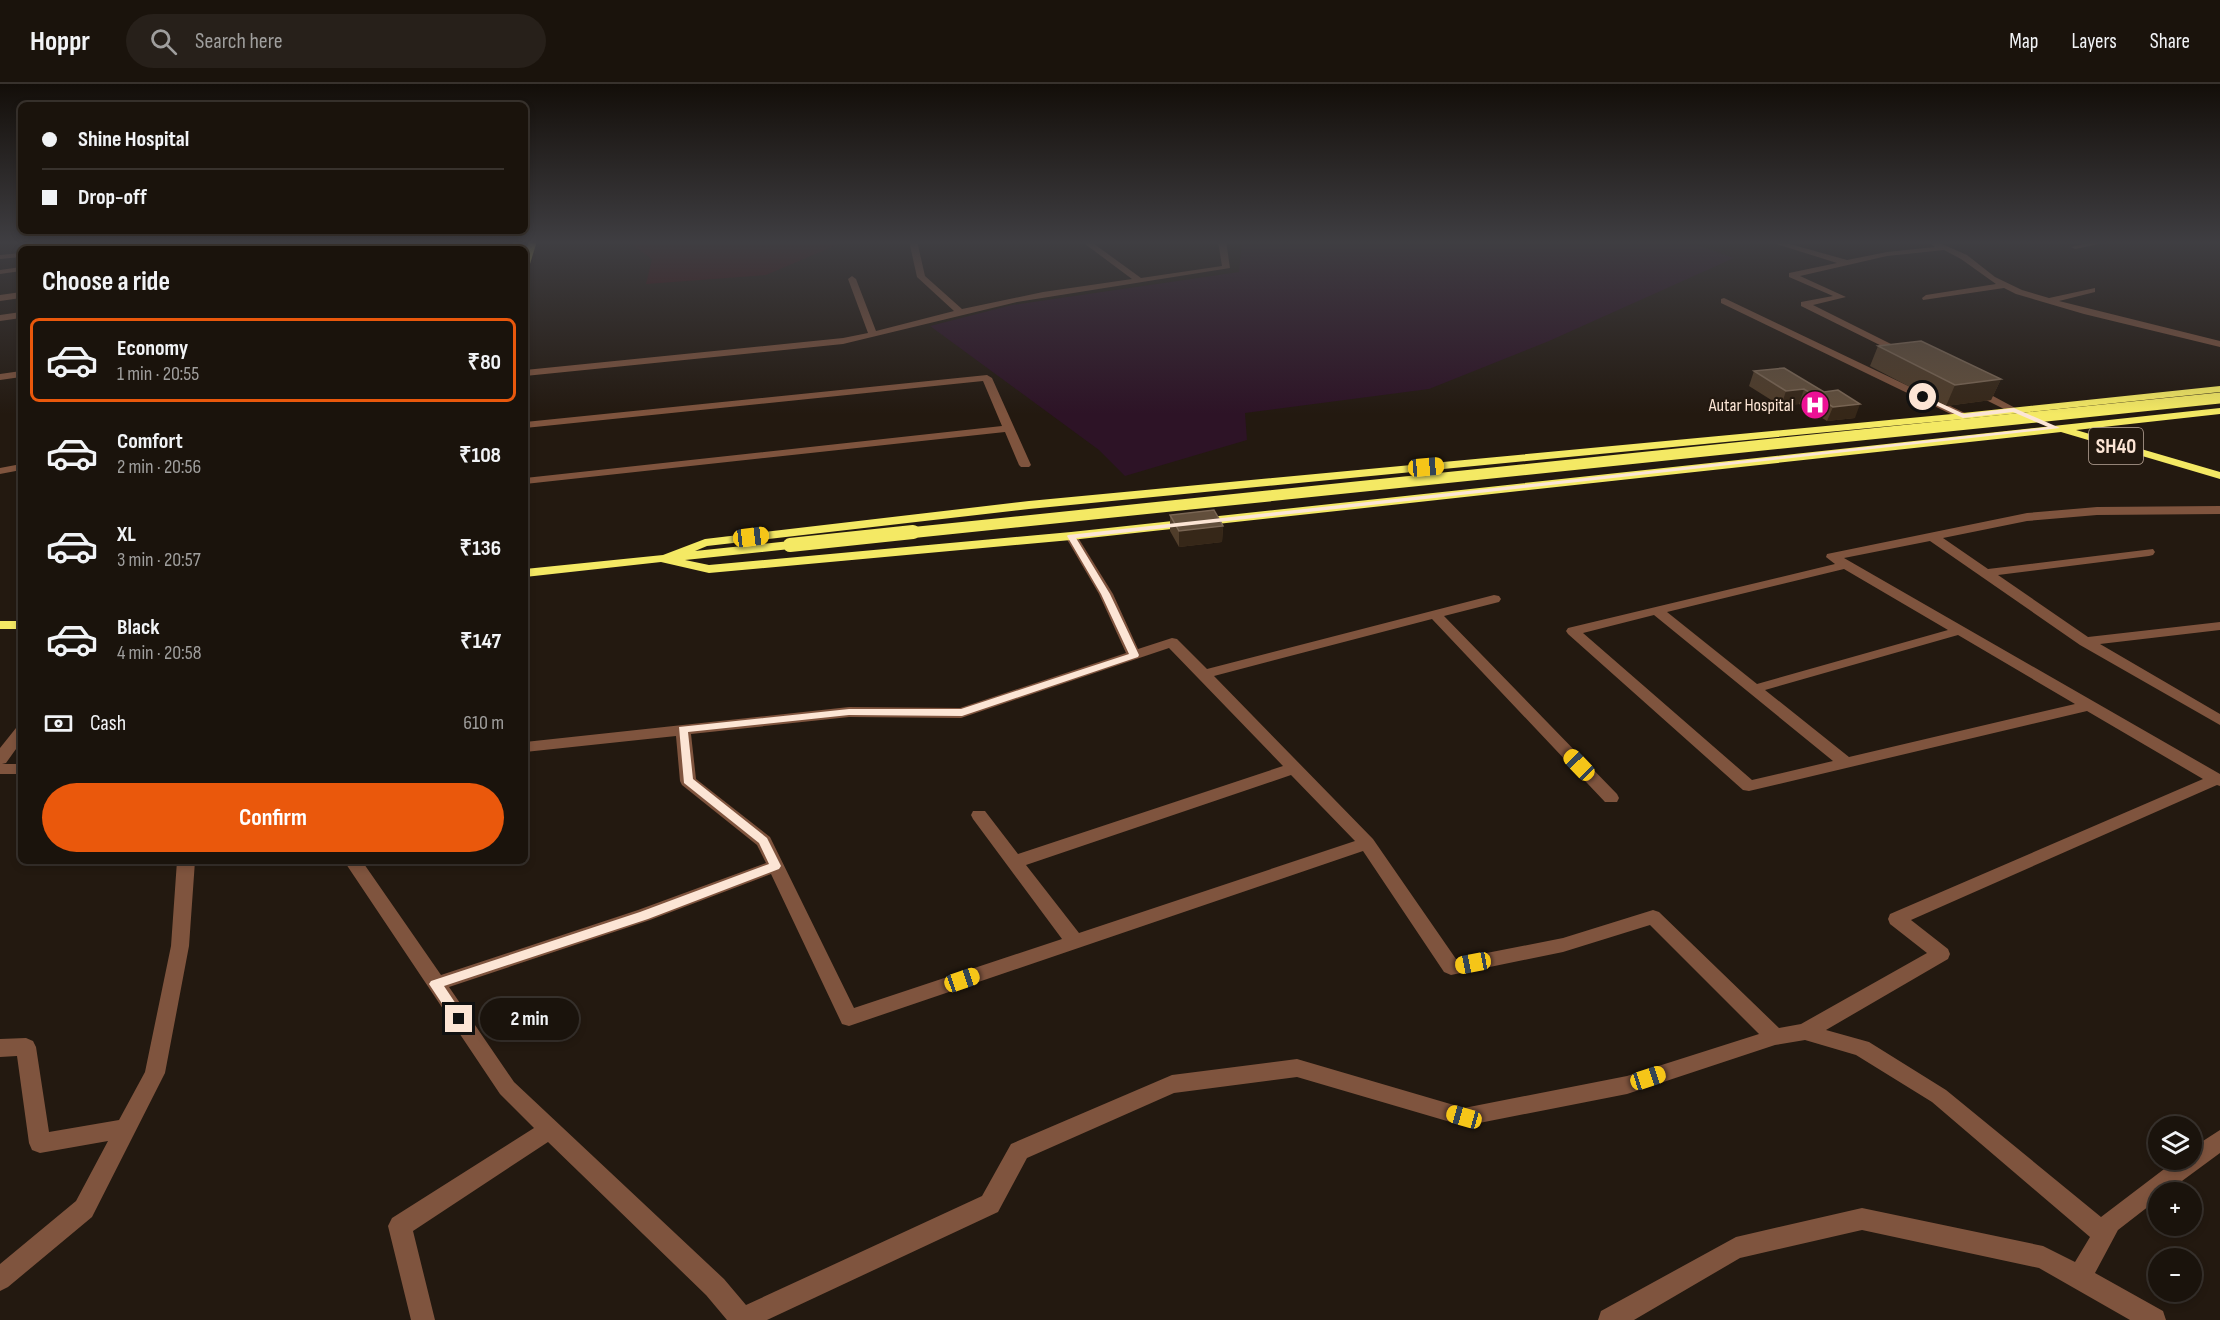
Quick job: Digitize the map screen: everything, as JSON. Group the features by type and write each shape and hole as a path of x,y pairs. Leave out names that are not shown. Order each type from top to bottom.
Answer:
{"main road":[{"path":"663,559 705,543 1006,508 1963,416 2220,388"},
{"path":"528,573 2220,398"},
{"name":"SH40","path":"2014,410 2056,428 2220,476"},
{"path":"663,559 709,569 1071,536 2220,411"}],"street":[{"path":"859,299 873,335"},
{"path":"945,299 959,311"},
{"path":"528,373 843,341 959,311 1021,299"},
{"path":"1833,299 1804,304 1909,357"},
{"path":"2042,299 2220,344"},
{"path":"2048,301 2057,299"},
{"path":"1724,301 1963,416"},
{"path":"0,318 18,315"},
{"path":"0,376 18,374"},
{"path":"528,425 987,378 1026,465"},
{"path":"1962,384 2014,410"},
{"path":"528,481 1010,428"},
{"path":"0,471 18,468"},
{"path":"2218,780 2086,706 1832,557 2027,517 2097,511 2220,510"},
{"path":"1071,536 1106,594 1134,655"},
{"path":"1932,536 2085,642 2220,720"},
{"path":"1986,573 2149,552"},
{"path":"1846,565 1574,631 1749,786 2086,706"},
{"path":"1205,674 1494,599"},
{"path":"1656,610 1846,763"},
{"path":"1435,615 1611,798"},
{"path":"2085,642 2220,626"},
{"path":"1754,689 1958,631"},
{"path":"528,747 849,712 962,712 1172,642 1367,843 1451,967 1563,945 1653,917 1774,1037"},
{"path":"683,729 688,781 764,841 849,1018 1367,843"},
{"path":"0,759 18,736"},
{"path":"1015,862 1295,768"},
{"path":"0,769 18,769"},
{"path":"355,864 507,1088 716,1287 743,1319 990,1204 1019,1151 1172,1084 1297,1068 1464,1117 1627,1085 1774,1037 1805,1032 1941,954 1897,919 2218,780"},
{"path":"979,815 1075,942"},
{"path":"0,1279 84,1209 155,1073 180,946 186,864"},
{"path":"436,984 644,915 775,866"},
{"path":"1805,1032 1862,1048 1939,1096 2104,1234"},
{"path":"0,1048 26,1047 40,1143 127,1128"},
{"path":"423,1320 400,1226 549,1129"},
{"path":"2080,1278 2110,1222 2220,1140"},
{"path":"1610,1320 1737,1248 1862,1219 2043,1257 2154,1320"}],"shaded area":[{"path":"1055,299 1643,299 1549,341 1429,389 1245,413 1247,440 1125,476 1099,450 930,326 1012,305"}],"building":[{"path":"1921,341 2001,379 1955,385 1878,346"},
{"path":"1784,368 1824,392 1838,390 1860,404 1833,407 1804,389 1786,391 1754,371"},
{"path":"1214,510 1223,526 1179,531 1170,515"}],"place":[{"name":"Autar Hospital","path":"1815,405"}],"route":[{"path":"459,1019 436,984 644,915 775,866 764,841 688,781 683,729 849,712 962,712 1134,655 1106,594 1071,536 2056,428 2014,410 1963,416 1923,397"}]}
